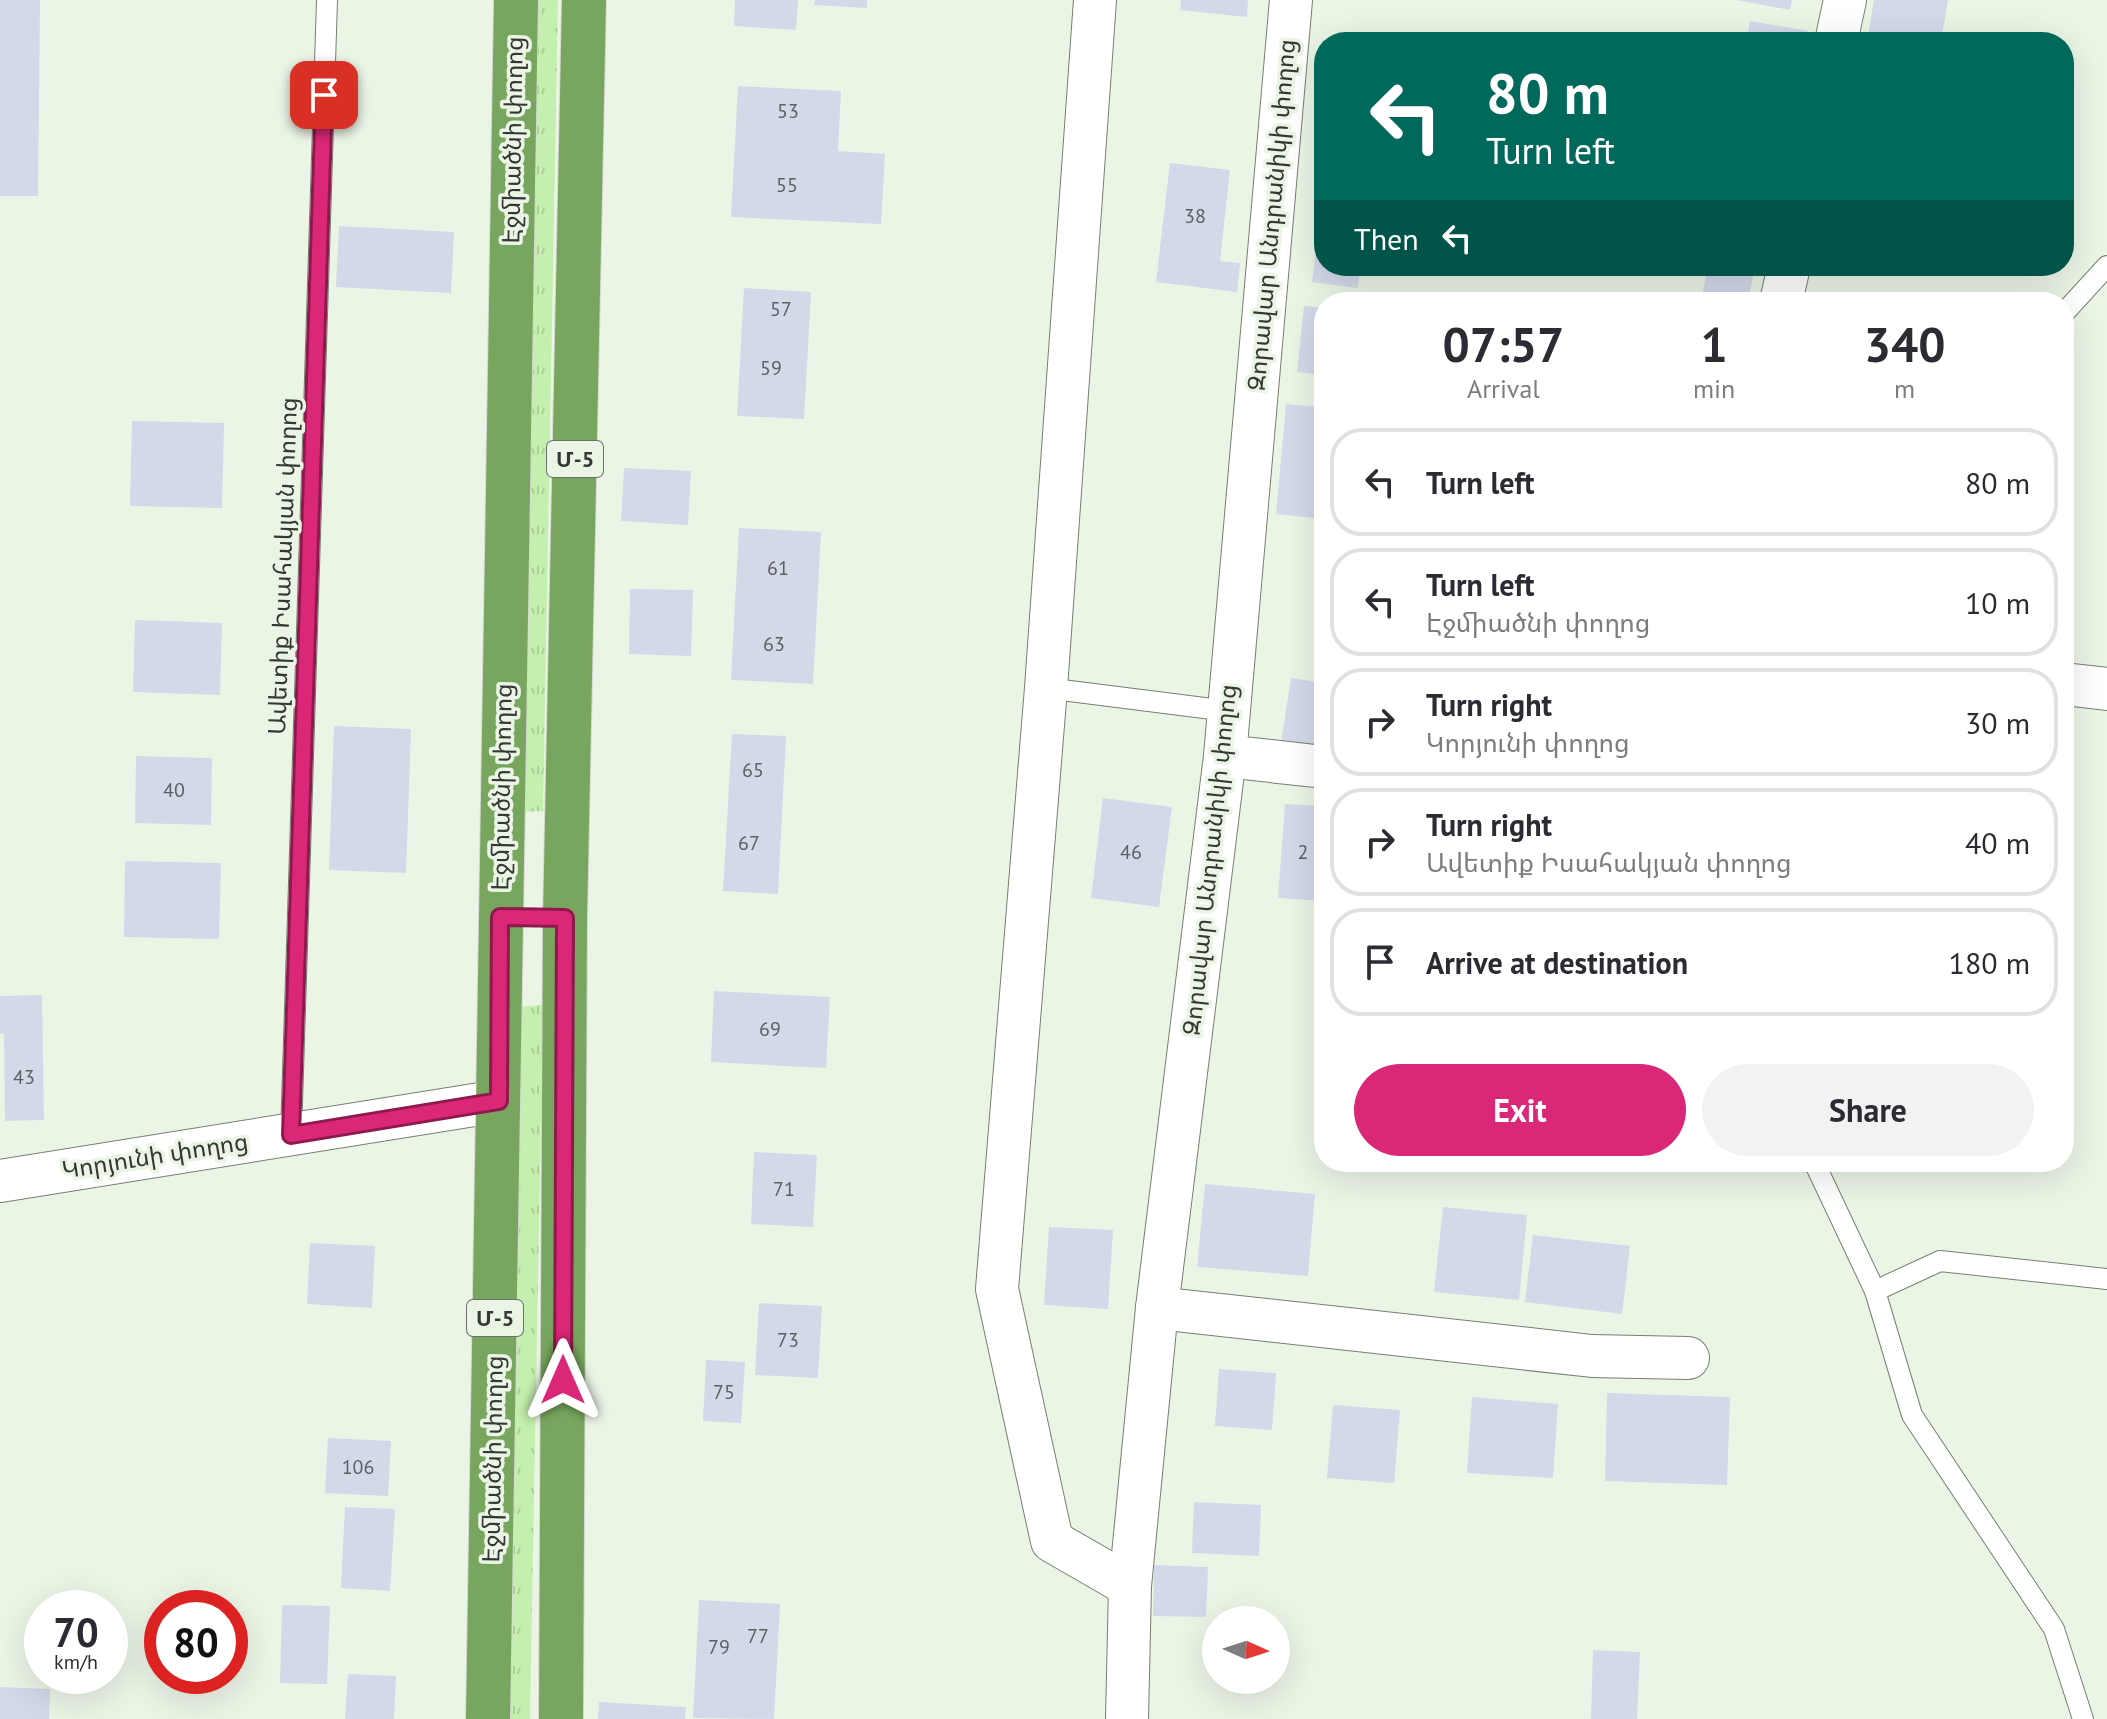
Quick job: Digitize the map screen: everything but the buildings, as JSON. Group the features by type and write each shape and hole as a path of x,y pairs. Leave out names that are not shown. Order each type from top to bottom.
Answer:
{"highway":[{"name":"Էջմիածնի փողոց","path":"488,1719 516,0"},
{"name":"Մ-5","path":"561,1719 565,918 584,0"},
{"path":"500,917 565,918"}],"street":[{"path":"1095,0 1046,688 997,1289 1052,1541 1130,1586"},
{"name":"Զորավար Անդրանիկի փողոց","path":"1127,1719 1130,1586 1157,1308 1225,756 1291,0"},
{"path":"1838,32 1845,0"},
{"path":"2074,685 2107,689"},
{"path":"1225,756 1314,766"},
{"name":"Կորյունի փողոց","path":"0,1181 499,1101"},
{"path":"1157,1308 1592,1356 1688,1358"}],"lane":[{"name":"Ավետիք Իսահակյան փողոց","path":"291,1135 327,0"},
{"path":"2074,302 2107,266"},
{"path":"1046,688 1228,711"},
{"path":"1819,1172 1875,1291 1912,1415 2054,1629 2083,1719"},
{"path":"1875,1291 1940,1261 2107,1279"}],"green space":[{"path":"537,0 558,0 543,811 524,812"},
{"path":"543,1005 530,1719 509,1719 517,1007"}],"route":[{"path":"324,95 291,1135 499,1101 500,917 565,918 563,1380"}]}
